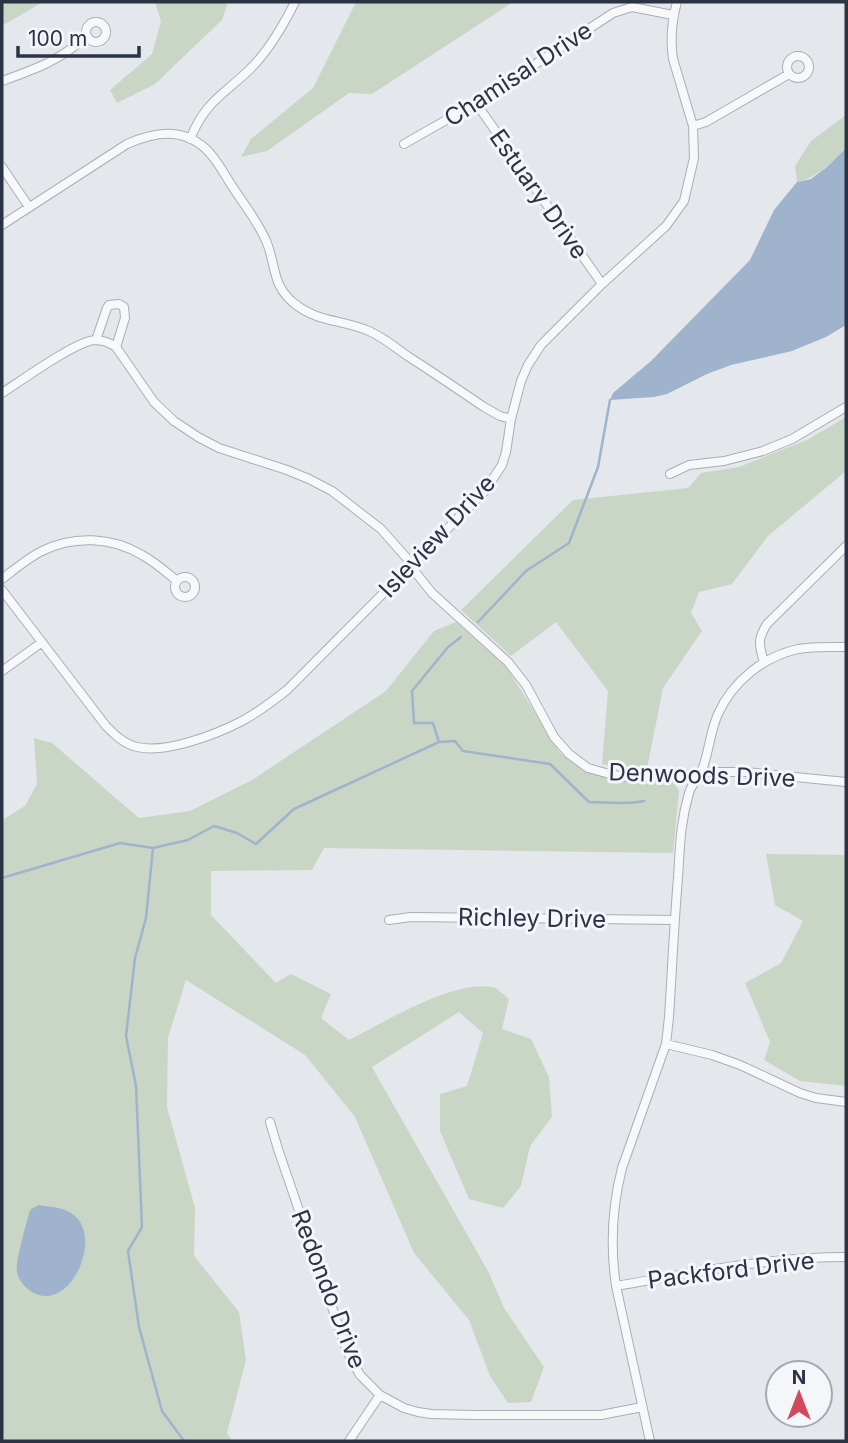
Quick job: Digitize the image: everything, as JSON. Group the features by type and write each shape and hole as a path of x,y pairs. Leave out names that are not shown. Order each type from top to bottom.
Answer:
{"street":[{"path":"190,139 207,107 250,69 265,51 281,29 295,2"},
{"name":"Isleview Drive","path":"41,643 106,726 116,736 138,747 166,747 221,730 257,713 300,678 485,491 502,465 506,453 520,381 541,345 602,284 666,226 684,201 694,158 694,126 673,59 671,35 677,2"},
{"name":"Chamisal Drive","path":"404,144 475,103 613,13 632,7 673,15"},
{"path":"2,81 52,61 86,36"},
{"path":"694,126 706,122 789,74"},
{"name":"Estuary Drive","path":"475,103 602,284"},
{"path":"2,225 127,144 145,136 164,134 190,139 208,151 256,222 268,247 274,273 291,301 323,320 346,323 372,332 484,407 511,419"},
{"path":"2,167 29,207"},
{"path":"2,393 75,346 96,340 116,348 125,318 124,307 112,304 107,308 96,340"},
{"name":"Denwoods Drive","path":"116,348 154,402 174,421 219,448 287,470 331,491 382,529 432,593 508,662 529,691 554,737 569,754 588,768 629,777 745,772 846,782"},
{"path":"670,474 689,465 724,461 763,451 792,439 846,407"},
{"path":"2,579 44,550 78,540 94,540 126,547 142,555 177,581"},
{"path":"764,662 759,641 767,624 846,546"},
{"path":"2,590 41,643 2,671"},
{"path":"650,1441 616,1286 612,1241 617,1186 666,1044 680,832 693,783 701,772 713,727 728,694 764,662 785,653 817,647 846,647"},
{"name":"Richley Drive","path":"390,920 411,917 675,920"},
{"path":"666,1044 712,1055 800,1093 846,1102"},
{"name":"Redondo Drive","path":"270,1122 347,1352 360,1375 380,1395 404,1408 431,1414 601,1415 642,1407"},
{"name":"Packford Drive","path":"616,1286 782,1259 846,1257"},
{"path":"349,1441 380,1395"}],"green space":[{"path":"2,2 43,2 2,26"},
{"path":"155,2 228,2 222,20 155,84 117,103 110,90 152,54 161,21"},
{"path":"356,2 513,2 372,94 349,93 267,151 241,157 251,139 313,88"},
{"path":"846,115 846,148 818,173 797,182 795,166 811,141"},
{"path":"846,417 846,471 768,536 732,584 699,592 691,613 702,631 663,688 647,769 602,764 608,691 556,622 511,656 461,610 573,500 688,488 701,473 739,467 809,439"},
{"path":"456,622 507,668 560,753 597,775 624,781 673,781 679,791 673,853 324,848 312,870 211,871 211,915 276,983 291,974 331,994 321,1018 349,1040 419,1004 458,990 492,987 509,999 502,1029 531,1039 549,1077 552,1117 530,1146 521,1186 503,1208 469,1199 440,1131 440,1094 467,1086 483,1033 459,1012 372,1067 489,1273 504,1308 544,1367 531,1402 508,1403 490,1376 469,1320 414,1253 355,1117 305,1055 186,980 168,1038 167,1107 195,1208 194,1256 239,1312 246,1360 227,1433 232,1441 2,1441 2,820 25,806 37,784 34,738 52,743 139,818 190,811 252,780 386,691 434,631"},
{"path":"766,854 846,855 846,1086 800,1081 764,1060 770,1042 745,983 781,963 803,921 775,905"}],"water":[{"path":"846,148 846,325 826,337 792,351 731,365 667,394 610,400 613,393 651,361 750,260 774,210 797,182 811,179"},
{"path":"39,1205 60,1208 71,1213 81,1224 85,1238 84,1255 69,1284 57,1293 43,1296 29,1290 17,1272 29,1213"}],"waterway":[{"path":"478,622 526,571 569,543 598,467 610,400"},
{"path":"2,878 120,843 153,848 188,840 214,826 237,833 256,844 294,809 439,742 433,723 414,723 412,691 448,647 461,637"},
{"path":"439,742 455,741 463,751 550,764 589,802 644,801"},
{"path":"153,848 146,918 135,958 126,1036 136,1086 142,1227 128,1251 139,1327 162,1411 184,1441"}]}
